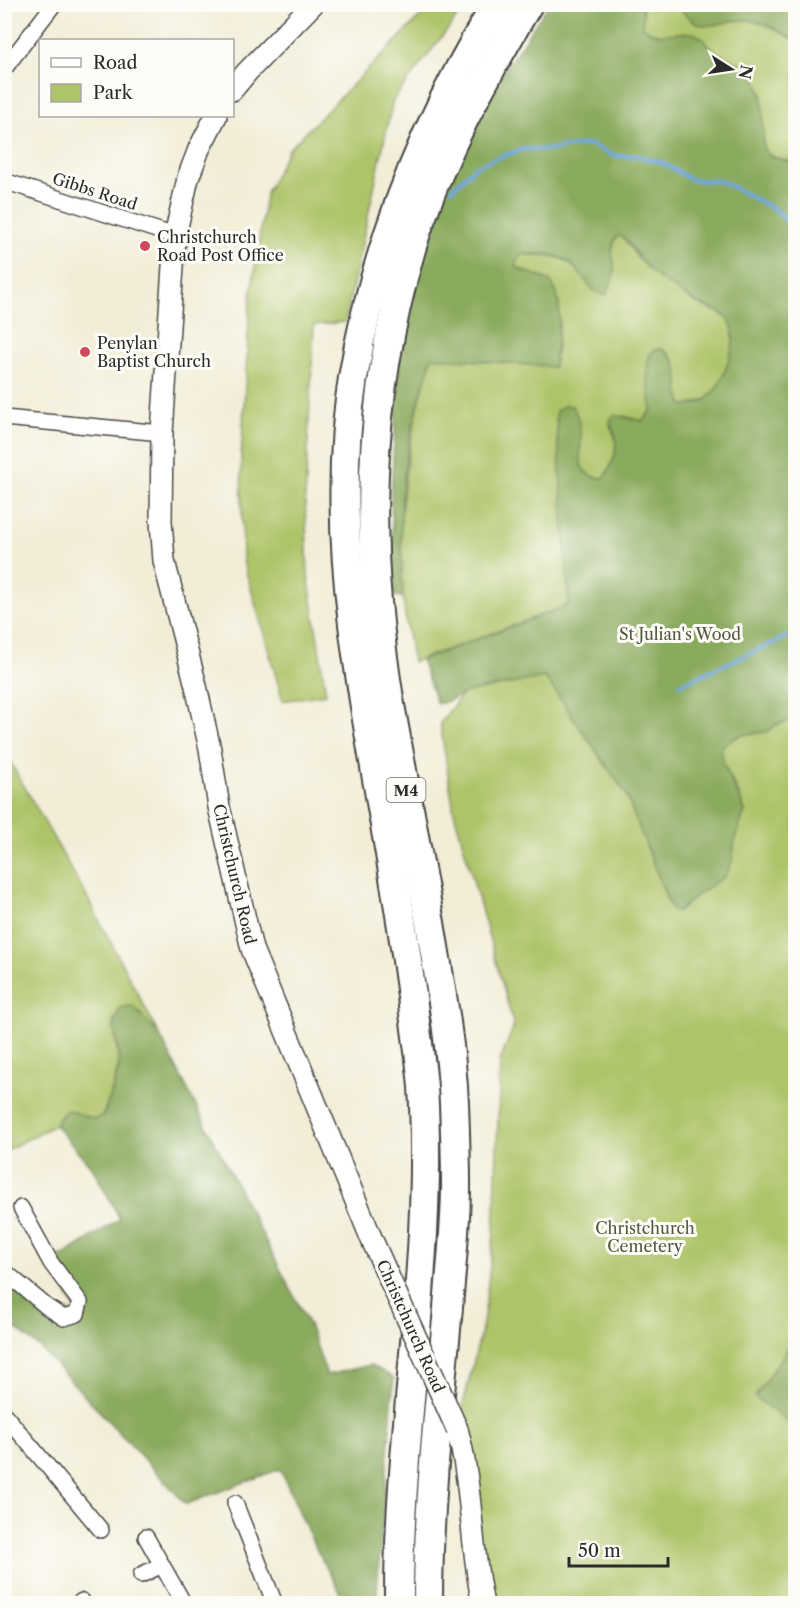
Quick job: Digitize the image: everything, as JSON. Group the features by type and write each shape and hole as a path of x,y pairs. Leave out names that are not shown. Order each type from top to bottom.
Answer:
{"highway":[{"name":"M4","path":"399,1604 403,1483 423,1245 426,1160 423,1083 407,955 352,620 344,520 346,448 353,380 366,313 384,248 412,168 451,84 497,4"},
{"name":"M4","path":"428,1604 432,1494 456,1186 453,1100 447,1025 390,701 372,533 373,464 382,377 392,324 412,246 436,182 465,116 528,4"}],"street":[{"path":"4,69 54,4"},
{"path":"234,88 312,4"},
{"name":"Christchurch Road","path":"215,117 199,149 188,178 175,236 162,433 160,520 164,561 196,686 210,749 219,807 252,949 372,1240 457,1429 465,1459 477,1578 483,1604"},
{"name":"Gibbs Road","path":"4,181 175,236"},
{"path":"4,418 162,433"},
{"path":"4,1271 47,1307 64,1318 77,1314 80,1302 51,1263 21,1208"},
{"path":"4,1414 101,1530"},
{"path":"235,1503 275,1604"},
{"path":"146,1537 184,1604"},
{"path":"141,1575 162,1566"}],"green space":[{"name":"St Julian's Wood","path":"548,5 641,5 643,26 649,31 661,34 685,32 699,36 717,53 749,71 756,80 762,101 763,148 770,156 795,163 795,719 776,725 766,732 740,735 722,746 726,771 745,811 735,838 732,861 725,876 697,895 678,912 671,909 626,794 545,677 464,693 437,704 421,660 569,605 556,411 565,405 572,406 580,429 580,459 584,470 595,477 604,478 616,452 615,434 610,420 614,415 643,421 652,409 648,366 652,351 662,349 676,364 682,404 687,406 704,401 720,382 730,359 733,336 727,318 720,312 694,301 659,278 623,237 618,236 615,239 612,251 615,272 606,295 595,291 564,259 549,255 522,255 516,261 516,267 547,280 553,286 557,296 559,320 554,367 432,357 417,408 406,461 401,509 403,597 394,596 391,491 400,352 416,277 427,239 458,158 501,76"},
{"path":"641,5 683,5 681,10 716,25 733,20 749,20 768,25 795,40 795,163 770,156 763,148 762,94 738,63 729,61 718,54 701,37 691,33 664,35 649,33 643,27"},
{"path":"683,5 795,5 795,40 772,27 754,21 736,20 712,25 698,24 681,10"},
{"path":"441,8 458,16 393,100 345,322 314,325 305,499 308,575 326,694 283,701 243,561 241,459 250,302 266,193 288,150 425,12"},
{"path":"618,236 623,237 638,259 660,279 695,302 726,316 733,326 733,346 724,374 716,389 707,399 687,406 682,404 676,365 667,353 659,348 647,369 652,409 643,421 624,416 610,426 616,446 611,466 604,478 595,477 584,470 579,459 581,437 556,419 569,605 413,662 405,614 400,537 410,446 432,357 554,367 559,320 557,296 547,280 516,267 516,261 522,255 557,257 578,271 594,291"},
{"name":"Christchurch Cemetery","path":"545,677 626,794 671,909 678,912 697,895 725,876 732,861 735,838 745,811 721,759 722,745 740,735 766,732 776,725 795,719 795,1338 756,1397 795,1426 795,1603 483,1603 457,1429 483,1324 494,1233 500,1061 514,1026 454,812 440,723 463,693"},
{"path":"4,751 82,888 158,1032 147,1024 139,1011 113,1020 119,1064 102,1116 94,1119 63,1113 55,1125 5,1151"},
{"path":"132,1006 158,1032 309,1325 327,1375 371,1365 394,1378 376,1603 346,1603 315,1547 280,1469 186,1504 41,1349 5,1320 5,1279 47,1307 77,1313 51,1263 120,1219 93,1169 55,1125 63,1113 68,1110 94,1119 103,1116 115,1084 119,1065 114,1031 116,1016 120,1008"},
{"path":"795,1338 795,1426 755,1397"}],"waterway":[{"path":"452,189 476,166 499,157 525,149 547,150 589,144 615,156 638,156 663,163 692,180 721,181 776,210 796,231"},
{"path":"680,684 796,633"}],"place":[{"name":"Christchurch Road Post Office","path":"145,246"},
{"name":"Penylan Baptist Church","path":"85,352"}]}
